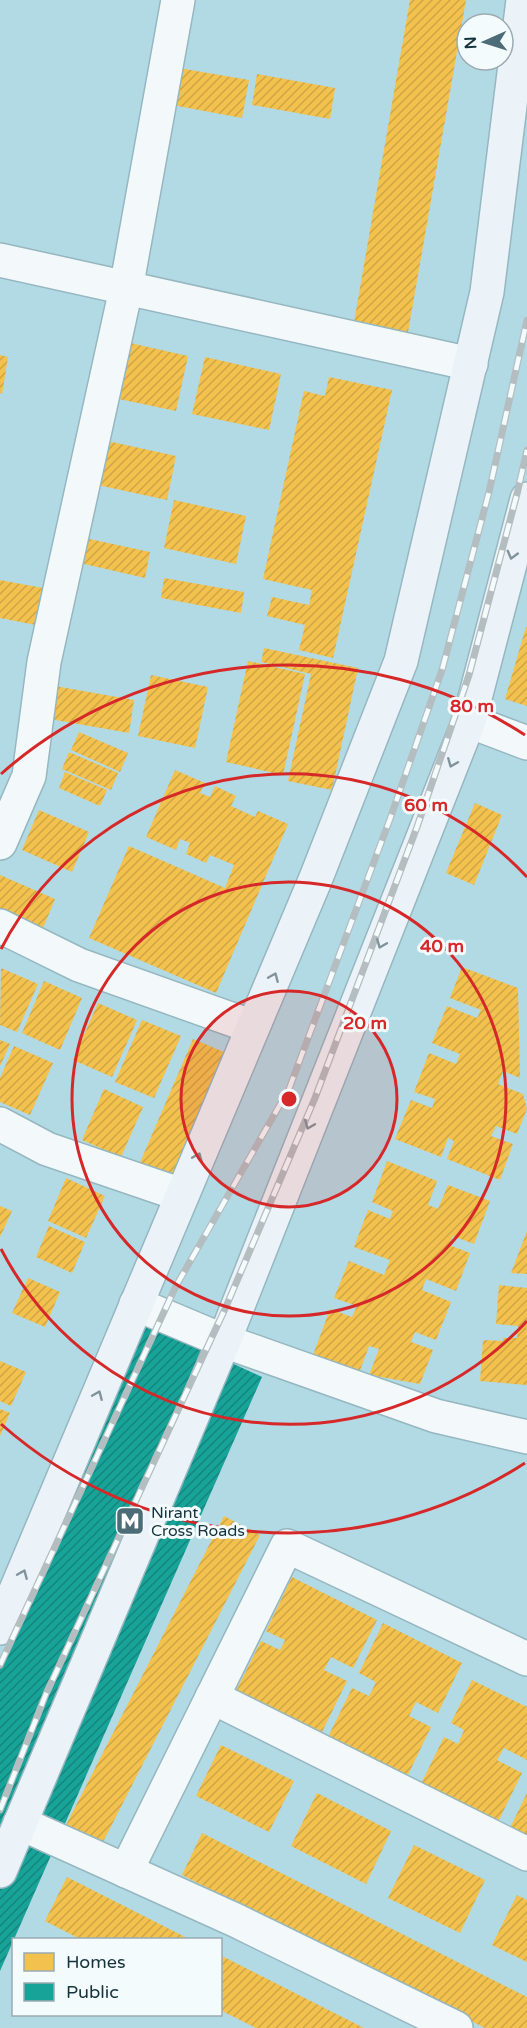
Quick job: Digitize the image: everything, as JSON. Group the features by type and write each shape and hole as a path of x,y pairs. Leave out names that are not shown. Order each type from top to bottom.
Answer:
{"main road":[{"path":"0,1628 316,878 401,661 488,292 523,0"},
{"path":"0,1871 224,1341 469,721 527,499"}],"street":[{"path":"0,843 29,777 44,662 126,289 178,0"},
{"path":"0,260 471,364"},
{"path":"469,721 527,743"},
{"path":"0,926 79,965 254,1027"},
{"path":"0,1124 48,1149 182,1195"},
{"path":"136,1304 224,1341 436,1416 527,1437"},
{"path":"126,1871 287,1546 527,1659"},
{"path":"212,1697 527,1854"},
{"path":"20,1823 235,1920 456,2028"}],"building: Homes":[{"path":"410,0 466,0 464,12 455,12 455,63 407,338 353,328"},
{"path":"173,67 249,80 242,118 167,104"},
{"path":"257,74 335,88 330,119 252,105"},
{"path":"126,342 188,356 176,411 114,398"},
{"path":"0,355 8,357 2,394 0,393"},
{"path":"205,357 281,374 269,430 192,414"},
{"path":"329,377 392,390 333,658 299,650 305,625 267,616 272,597 309,605 312,590 263,579 304,391 325,396"},
{"path":"103,440 176,456 167,500 93,484"},
{"path":"174,500 246,516 236,564 164,548"},
{"path":"85,538 150,552 145,578 80,563"},
{"path":"164,578 244,592 241,613 161,598"},
{"path":"0,580 43,588 36,625 0,618"},
{"path":"527,627 527,706 505,699"},
{"path":"264,648 358,668 332,790 288,781 311,674 261,662"},
{"path":"248,661 305,674 283,775 226,762"},
{"path":"151,675 208,687 195,748 138,736"},
{"path":"55,686 134,700 129,733 50,719"},
{"path":"79,732 128,753 120,772 71,750"},
{"path":"69,752 118,773 111,790 62,769"},
{"path":"175,770 205,783 200,793 210,797 215,786 236,796 231,806 255,817 258,811 288,824 216,993 89,938 129,846 225,888 234,865 210,855 206,863 186,854 190,843 180,839 176,850 146,837"},
{"path":"65,772 107,790 100,806 59,788"},
{"path":"475,803 502,815 474,885 446,873"},
{"path":"39,810 89,832 72,872 22,850"},
{"path":"0,875 55,899 41,933 0,915"},
{"path":"462,967 518,988 520,1078 503,1071 498,1084 523,1094 527,1109 517,1134 496,1126 491,1136 513,1144 500,1180 447,1159 454,1141 448,1138 441,1157 395,1139 411,1100 432,1108 435,1099 414,1092 429,1053 456,1064 460,1054 432,1043 447,1006 477,1018 481,1010 450,998"},
{"path":"1,968 38,984 17,1032 0,1025"},
{"path":"44,981 82,998 60,1050 22,1033"},
{"path":"98,1003 137,1020 112,1077 73,1060"},
{"path":"142,1020 181,1036 154,1098 115,1082"},
{"path":"193,1039 231,1055 173,1188 136,1172"},
{"path":"0,1040 10,1044 0,1066"},
{"path":"14,1046 53,1063 30,1115 0,1102 0,1078"},
{"path":"104,1089 143,1107 121,1157 82,1140"},
{"path":"387,1161 437,1181 428,1205 438,1209 448,1185 490,1201 474,1244 453,1236 449,1245 470,1253 456,1291 426,1279 422,1290 451,1302 436,1340 415,1332 411,1342 433,1350 420,1384 369,1375 379,1349 369,1346 358,1376 309,1366 330,1309 352,1317 357,1306 334,1298 349,1261 384,1275 390,1260 354,1247 368,1210 390,1219 393,1211 372,1202"},
{"path":"66,1178 105,1196 86,1238 48,1221"},
{"path":"0,1206 12,1211 0,1237"},
{"path":"49,1226 85,1242 72,1273 36,1257"},
{"path":"527,1231 527,1274 511,1273"},
{"path":"28,1278 60,1292 45,1327 12,1313"},
{"path":"499,1285 527,1288 527,1385 480,1381 483,1340 503,1341 503,1338 517,1338 518,1326 496,1324"},
{"path":"0,1361 26,1372 11,1406 0,1401"},
{"path":"0,1409 10,1413 0,1436"},
{"path":"224,1516 260,1535 101,1846 65,1827"},
{"path":"292,1577 377,1620 353,1668 331,1657 324,1670 347,1681 322,1732 236,1691 261,1641 280,1650 285,1640 266,1631"},
{"path":"383,1623 462,1663 438,1713 416,1702 409,1716 431,1727 406,1779 327,1739 352,1688 369,1696 376,1682 359,1673"},
{"path":"472,1680 527,1707 527,1760 504,1748 497,1760 522,1773 497,1824 420,1786 444,1737 458,1744 464,1730 451,1723"},
{"path":"221,1745 294,1781 269,1832 196,1796"},
{"path":"317,1793 391,1831 366,1884 291,1846"},
{"path":"527,1793 527,1836 510,1828"},
{"path":"202,1833 527,1997 527,2028 485,2028 182,1875"},
{"path":"414,1845 485,1880 460,1933 388,1898"},
{"path":"67,1877 187,1938 78,1938 45,1921"},
{"path":"517,1895 527,1900 527,1962 492,1945"},
{"path":"222,1956 364,2028 256,2028 222,2011"}],"building: Public":[{"name":"Nirant Cross Roads","path":"145,1323 262,1377 15,1938 12,1938 12,1944 0,1971 0,1665"}],"railway":[{"path":"0,1665 176,1286 289,1089 390,819 442,670 489,492 527,320"},
{"path":"0,1810 46,1694 225,1309 315,1098 417,827 469,675 527,450"}],"place":[{"name":"Nirant Cross Roads","path":"130,1521"}]}
